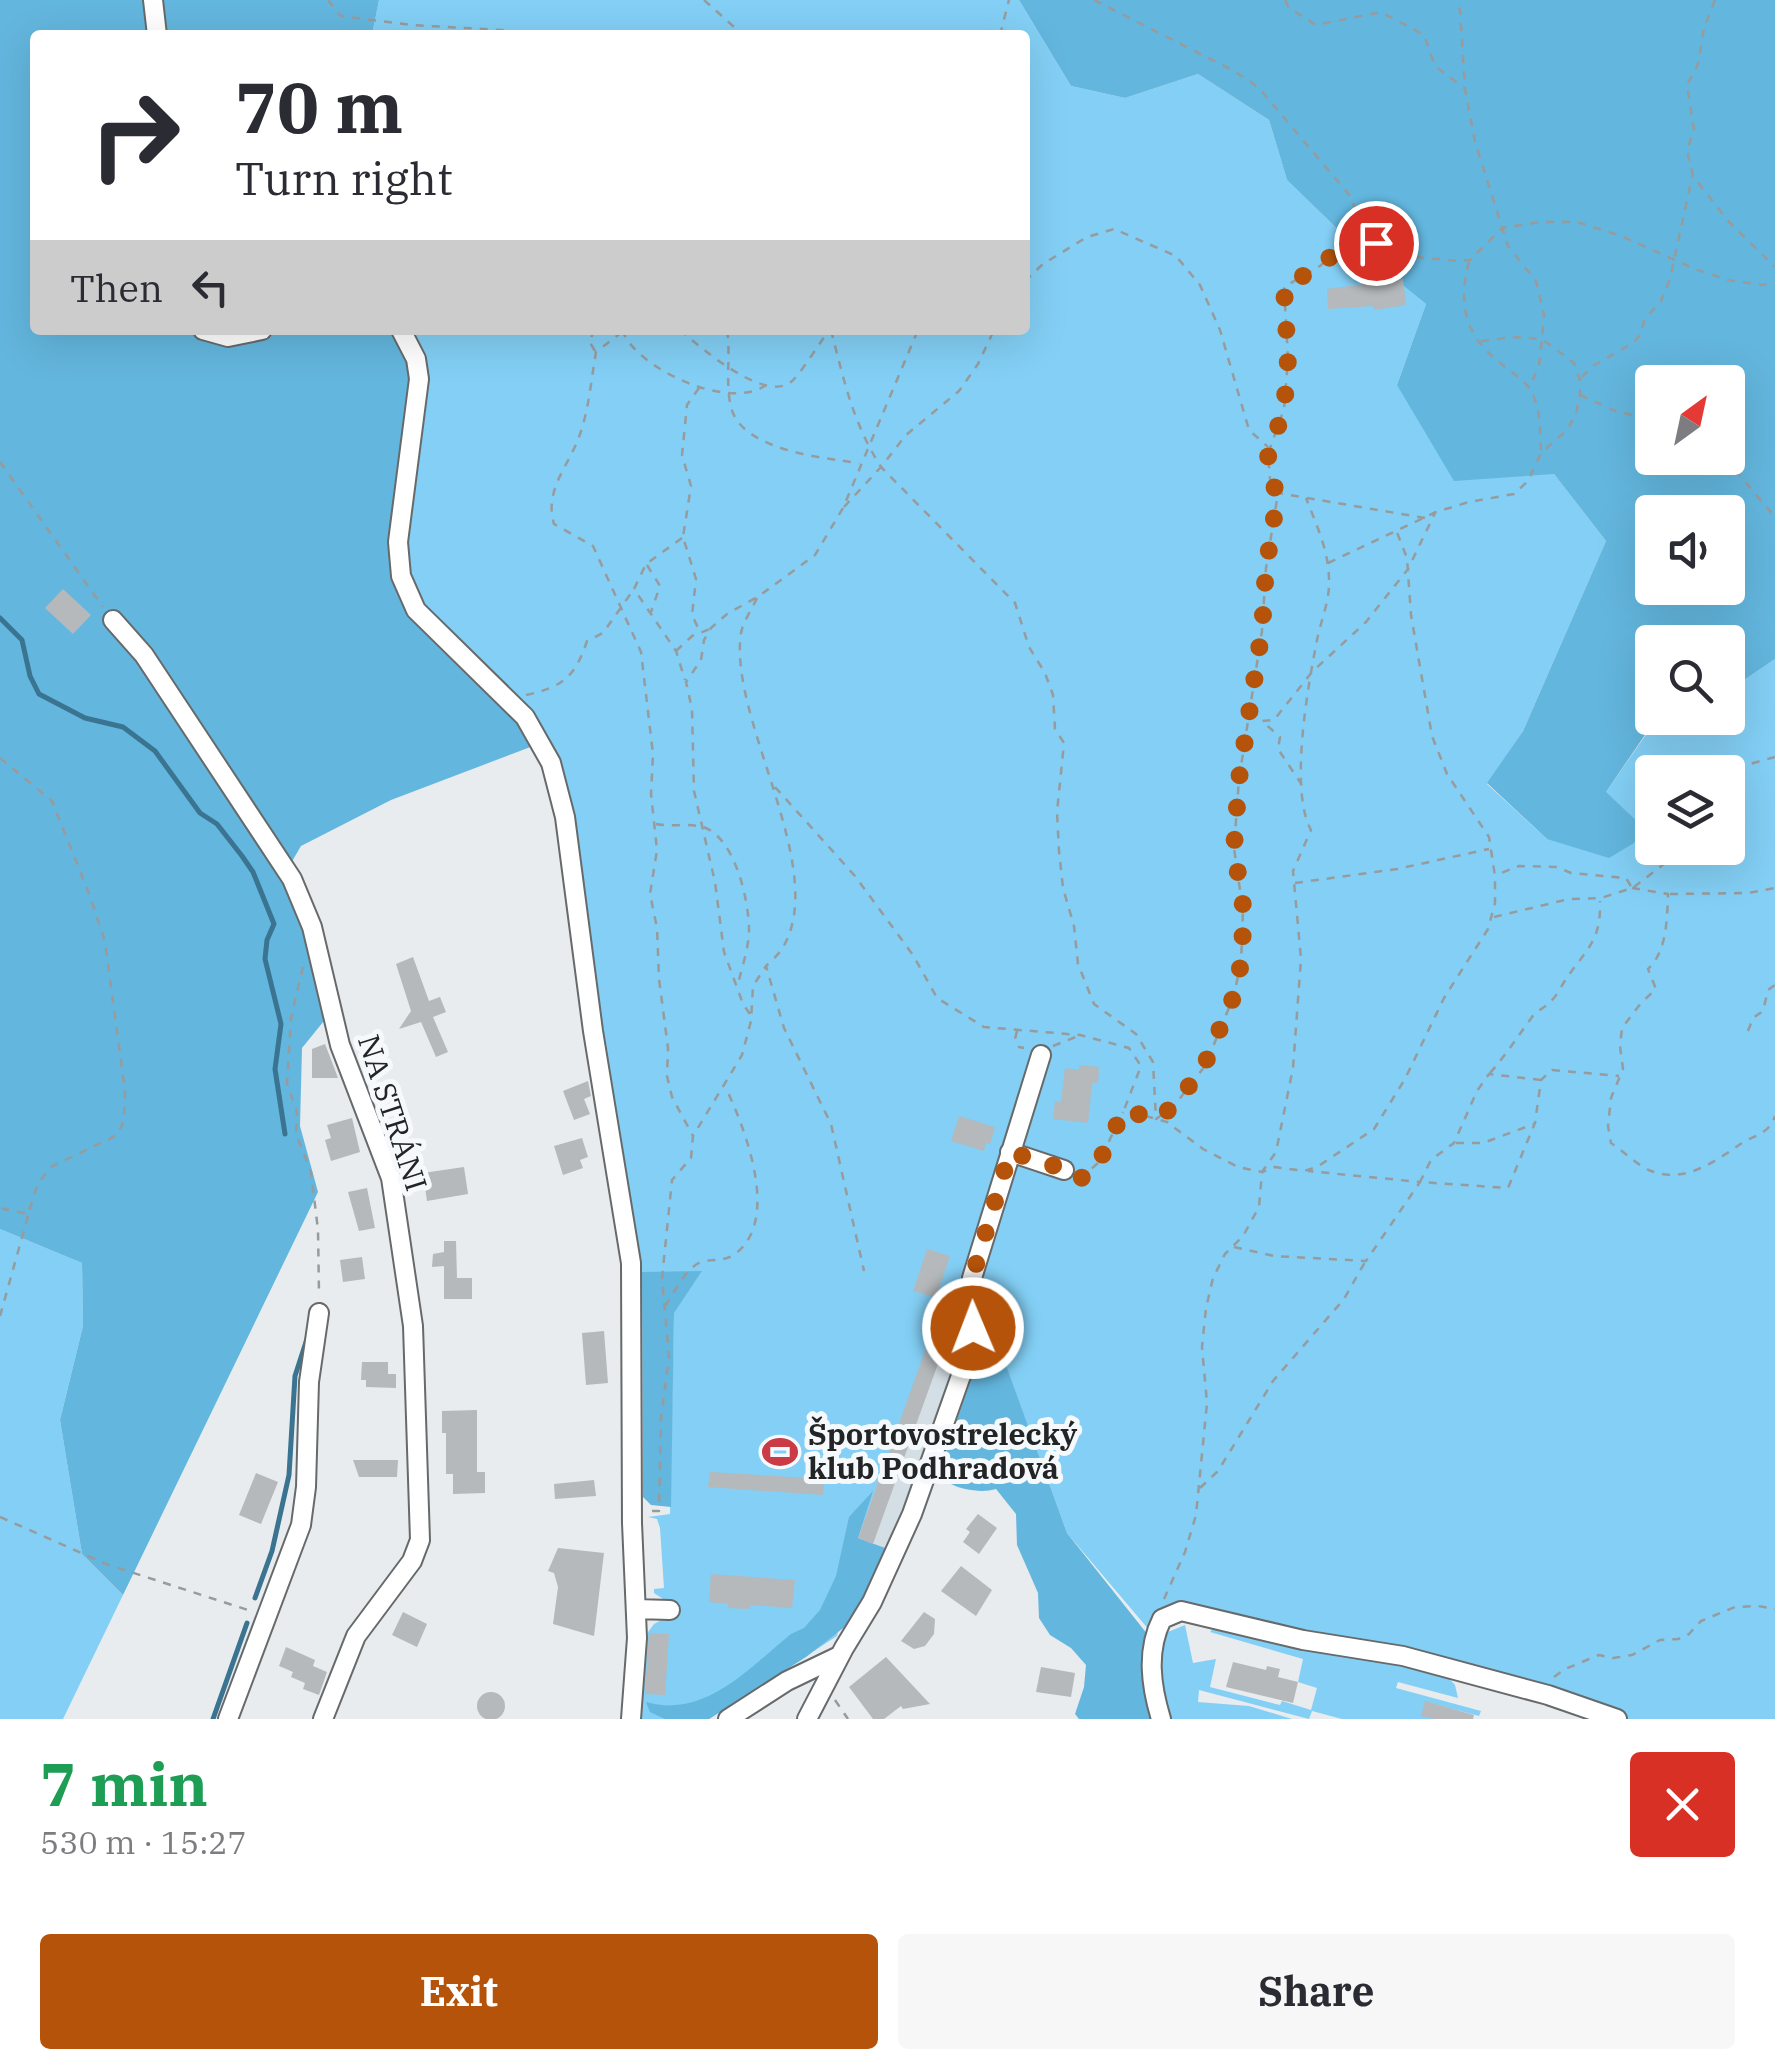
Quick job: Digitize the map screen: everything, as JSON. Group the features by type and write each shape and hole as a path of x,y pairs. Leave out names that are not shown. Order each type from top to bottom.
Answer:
{"street":[{"path":"153,0 156,30"},
{"path":"404,335 416,359 419,378 398,542 401,576 416,610 525,716 546,753 565,817 593,1030 628,1230 634,1343 632,1522 636,1609 631,1719"},
{"name":"NA STRÁNI","path":"113,620 144,654 292,879 312,927 340,1046 390,1178 413,1326 420,1540 412,1561 356,1636 323,1719"},
{"path":"810,1715 872,1602 912,1514 969,1354 974,1324 972,1278 1037,1052"},
{"path":"1010,1152 1060,1168"},
{"path":"228,1719 304,1509 309,1382 320,1313"},
{"path":"636,1609 670,1610"},
{"path":"1161,1719 1150,1663 1153,1641 1166,1615 1194,1612 1303,1640 1403,1656 1548,1695 1617,1719"},
{"path":"728,1719 772,1690 840,1655"},
{"path":"772,1690 793,1690 806,1699 810,1715"}],"path":[{"path":"328,0 341,16 502,30"},
{"path":"704,0 737,30"},
{"path":"1001,30 1010,0"},
{"path":"1094,0 1259,88 1351,198 1359,220 1353,237 1320,266 1284,287 1288,359 1284,410 1270,449 1270,480 1278,493 1239,779 1234,848 1244,912 1241,964 1233,998 1204,1066 1174,1106 1156,1119"},
{"path":"1284,0 1289,8 1316,25 1380,12 1424,35 1436,66 1465,89"},
{"path":"1456,0 1475,142 1508,246 1536,280 1544,315 1539,365 1530,388"},
{"path":"1715,0 1704,28 1698,64 1687,85 1694,130 1687,150 1693,176 1728,221 1775,267"},
{"path":"1580,380 1591,368 1633,344 1645,319 1662,301 1693,176"},
{"path":"1542,454 1540,418 1530,388 1493,357 1472,331 1462,301 1470,260 1502,228 1577,222 1728,280 1775,283"},
{"path":"1030,277 1043,264 1087,237 1114,229 1176,256 1200,285 1220,330 1250,430 1270,449"},
{"path":"1353,237 1423,258 1470,260"},
{"path":"592,335 589,341 596,352"},
{"path":"617,335 596,352 585,418 552,491 550,511 554,524 592,546 641,652 653,754 651,794 657,850 650,894 658,928 658,979 668,1048 667,1076 672,1097 693,1136"},
{"path":"624,335 631,348 699,388 730,394 758,391 767,384"},
{"path":"686,335 730,370 784,386 796,379 826,335"},
{"path":"726,335 730,405 736,424 746,433 817,457 860,463"},
{"path":"831,335 853,417 868,447 882,468 1015,603 1028,646 1045,673 1053,694 1055,729 1064,743 1057,812 1059,851 1062,888 1074,926 1078,964 1094,1004 1136,1034 1153,1062 1156,1119"},
{"path":"844,508 916,335"},
{"path":"686,682 701,660 704,640 711,628 815,555 844,508 882,468 906,435 959,392 992,335"},
{"path":"1328,563 1436,512 1514,494 1528,481 1542,454 1567,430 1580,395 1574,363 1542,340 1513,337 1481,342"},
{"path":"510,698 552,689 578,668 587,640 603,633 634,589 646,564 683,537 687,530 686,501 692,486 682,455 682,426 687,406 699,388"},
{"path":"1580,395 1635,416"},
{"path":"0,462 113,620"},
{"path":"1740,475 1775,517"},
{"path":"1278,493 1425,518"},
{"path":"1166,1615 1164,1597 1185,1552 1196,1515 1207,1402 1202,1347 1206,1308 1224,1254 1256,1214 1262,1172 1276,1152 1297,1041 1301,959 1293,871 1311,834 1304,820 1302,741 1330,584 1328,563 1306,498"},
{"path":"1303,786 1278,748 1280,738 1262,721 1274,720 1312,672 1366,622 1408,569 1436,512"},
{"path":"1304,1171 1324,1164 1348,1144 1374,1130 1450,988 1484,939 1492,918 1495,876 1491,848 1482,821 1447,774 1432,736 1411,614 1407,558 1396,530"},
{"path":"683,537 696,579 692,615 700,632"},
{"path":"646,564 660,586 651,614"},
{"path":"634,589 676,651 686,682 692,709 694,791 715,882 724,952 743,1004 751,1015"},
{"path":"632,1522 645,1511 659,1510 661,1418 669,1358 662,1278 672,1180 691,1158 693,1136 742,1055 751,1015 752,986 782,949 794,898 775,786 742,686 742,631 758,596"},
{"path":"676,651 711,628"},
{"path":"1745,765 1775,757"},
{"path":"0,758 52,802 90,896 105,942 125,1091 124,1121 117,1135 50,1168 37,1186 0,1316"},
{"path":"775,786 855,876 913,955 937,998 984,1027 1080,1035 1130,1048 1140,1066 1099,1162 1084,1178 1065,1175 1060,1168"},
{"path":"654,824 673,828 702,826 722,839 740,873 749,931 738,984"},
{"path":"1294,883 1397,869 1491,848"},
{"path":"1492,918 1569,899 1601,898 1632,888 1661,865"},
{"path":"1495,876 1519,866 1558,867 1571,873 1626,878 1632,888 1668,894 1775,888"},
{"path":"1668,894 1667,928 1657,960 1648,969 1656,989 1622,1028 1623,1069 1611,1098 1611,1143 1651,1170 1669,1174 1691,1172 1714,1164 1740,1144 1760,1136 1771,1127 1775,1116"},
{"path":"1199,1489 1218,1470 1273,1380 1344,1299 1431,1160 1454,1142 1476,1090 1514,1046 1535,1013 1551,1002 1568,975 1592,949 1593,935 1602,916 1601,898"},
{"path":"304,963 291,1018 287,1084 297,1112 296,1134 311,1172 318,1230 320,1313"},
{"path":"766,966 784,1028 830,1124 864,1271"},
{"path":"1748,1031 1753,1018 1763,1012 1768,990 1775,985"},
{"path":"1017,1030 1015,1039 1019,1047 1037,1052 1080,1035"},
{"path":"1124,1110 1167,1122 1238,1167 1262,1172 1276,1167 1508,1188 1535,1123 1541,1080 1552,1070 1620,1076"},
{"path":"1489,1074 1541,1080"},
{"path":"664,1307 690,1270 702,1261 733,1256 752,1235 756,1222 754,1159 724,1086"},
{"path":"1454,1142 1483,1143 1535,1123"},
{"path":"0,1208 28,1214"},
{"path":"1233,1246 1274,1256 1366,1261"},
{"path":"0,1517 106,1564 266,1616"},
{"path":"1548,1695 1559,1672 1599,1656 1632,1655 1660,1640 1678,1639 1701,1621 1735,1608 1775,1609"}],"shaded area":[{"path":"0,0 379,0 373,30 30,30 30,335 404,335 416,359 400,519 406,592 541,743 391,800 301,846 291,863 332,1011 302,1048 300,1126 318,1192 123,1595 82,1554 60,1420 83,1326 82,1263 0,1229"},
{"path":"379,0 1019,0 1071,86 1125,98 1198,74 1269,120 1287,180 1360,251 1426,304 1397,385 1554,474 1606,541 1523,731 1487,784 1547,839 1606,792 1646,735 1745,735 1745,679 1775,659 1775,1719 1628,1719 1546,1691 1305,1638 1174,1603 1161,1610 1150,1631 1067,1533 994,1333 962,1323 962,1329 937,1320 858,1538 837,1636 709,1719 640,1719 648,1632 669,1616 669,1603 654,1593 654,1589 664,1588 660,1528 657,1519 648,1517 670,1514 674,1312 701,1272 633,1272 551,763 406,592 401,335 1030,335 1030,30 373,30"},
{"path":"1019,0 1775,0 1775,659 1745,679 1745,625 1635,625 1635,735 1645,735 1606,792 1635,819 1634,843 1609,858 1547,839 1487,783 1523,731 1606,541 1554,474 1454,481 1397,385 1426,304 1360,251 1287,180 1269,120 1198,74 1125,98 1071,86"},
{"path":"0,1229 82,1263 83,1326 60,1420 82,1554 123,1595 63,1719 0,1719"},
{"path":"702,1271 674,1313 671,1507 651,1505 643,1497 642,1272"},
{"path":"936,1320 962,1329 963,1339 888,1549 858,1538"},
{"path":"984,1328 994,1332 1067,1533 1148,1635 1157,1719 1079,1719 1075,1714 1086,1665 1071,1648 1050,1635 1039,1618 1038,1593 1017,1545 1016,1514 996,1489 965,1489 938,1474 982,1348"},
{"path":"873,1491 858,1538 888,1549 868,1598 851,1622 806,1657 709,1719 665,1719 650,1712 646,1702 667,1705 707,1697 804,1628 820,1610 836,1576 849,1517"},
{"path":"1185,1625 1193,1663 1216,1659 1210,1687 1311,1710 1317,1688 1298,1682 1303,1659 1210,1632 1216,1625 1348,1649 1446,1675 1455,1685 1458,1698 1398,1682 1396,1688 1481,1711 1479,1716 1426,1702 1433,1719 1342,1719 1312,1711 1309,1719 1199,1690 1198,1702 1249,1706 1292,1719 1165,1719 1156,1648 1163,1634"}],"building":[{"path":"1403,279 1406,305 1374,310 1373,306 1328,309 1327,289"},
{"path":"63,589 91,615 73,634 45,608"},
{"path":"413,957 429,1001 440,997 446,1012 433,1017 448,1052 436,1057 421,1022 399,1029 411,1011 396,964"},
{"path":"325,1044 338,1078 312,1078 312,1049"},
{"path":"1079,1065 1099,1067 1098,1083 1092,1083 1088,1123 1053,1119 1055,1101 1061,1102 1065,1068 1079,1070"},
{"path":"588,1081 591,1096 584,1099 590,1114 574,1120 563,1091"},
{"path":"959,1116 995,1127 984,1151 951,1141"},
{"path":"352,1118 360,1152 331,1161 325,1140 331,1138 327,1125"},
{"path":"582,1138 588,1157 580,1160 583,1168 563,1175 554,1146"},
{"path":"464,1167 468,1194 427,1201 423,1173"},
{"path":"367,1188 375,1228 359,1231 348,1192"},
{"path":"444,1241 456,1241 457,1278 472,1278 472,1299 444,1299 444,1266 432,1267 433,1254 444,1252"},
{"path":"927,1249 950,1256 936,1298 913,1291"},
{"path":"362,1257 365,1279 343,1282 340,1260"},
{"path":"936,1320 952,1325 873,1544 858,1538"},
{"path":"604,1331 608,1383 586,1385 582,1333"},
{"path":"362,1362 388,1362 388,1374 396,1374 396,1388 366,1387 366,1380 361,1380"},
{"path":"477,1410 477,1472 485,1472 485,1493 453,1494 453,1474 446,1474 442,1411"},
{"path":"353,1460 398,1460 397,1477 359,1477"},
{"path":"710,1472 824,1479 823,1495 708,1487"},
{"path":"256,1473 278,1482 261,1524 239,1515"},
{"path":"594,1480 596,1496 555,1499 554,1484"},
{"path":"978,1514 997,1528 979,1554 963,1542 970,1532 966,1529"},
{"path":"558,1548 604,1553 594,1636 553,1624 558,1587 554,1573 548,1571"},
{"path":"961,1566 992,1590 976,1616 941,1591"},
{"path":"711,1574 795,1580 792,1608 728,1608 728,1604 709,1602"},
{"path":"403,1612 427,1624 417,1647 392,1635"},
{"path":"924,1612 935,1619 934,1634 925,1646 914,1649 901,1641"},
{"path":"649,1633 669,1634 665,1695 645,1694"},
{"path":"286,1647 315,1660 313,1666 327,1672 319,1695 303,1689 305,1683 279,1666"},
{"path":"886,1657 930,1704 903,1709 901,1706 884,1719 873,1719 849,1687"},
{"path":"1233,1662 1266,1670 1267,1666 1280,1669 1278,1677 1298,1682 1293,1703 1226,1687"},
{"path":"1041,1667 1075,1673 1071,1697 1036,1692"},
{"path":"491,1692 503,1701 501,1716 481,1716 477,1706 481,1696"},
{"path":"1425,1701 1474,1715 1473,1719 1421,1716"}],"waterway":[{"path":"0,618 22,640 30,676 39,694 85,718 123,727 155,751 200,813 217,824 253,872 274,924 265,959 281,1024 275,1069 285,1134"},
{"path":"255,1598 272,1551 289,1475 295,1376 307,1339"},
{"path":"213,1719 247,1623"}],"place":[{"name":"Športovostrelecký klub Podhradová","path":"780,1452"}],"route":[{"path":"973,1328 972,1278 1010,1152 1055,1166 1065,1175 1084,1178 1099,1162 1124,1110 1156,1119 1174,1106 1204,1066 1226,1018 1241,964 1244,912 1234,848 1239,779 1278,493 1270,480 1268,454 1284,410 1288,359 1284,287 1320,266 1353,237 1376,243"}]}
